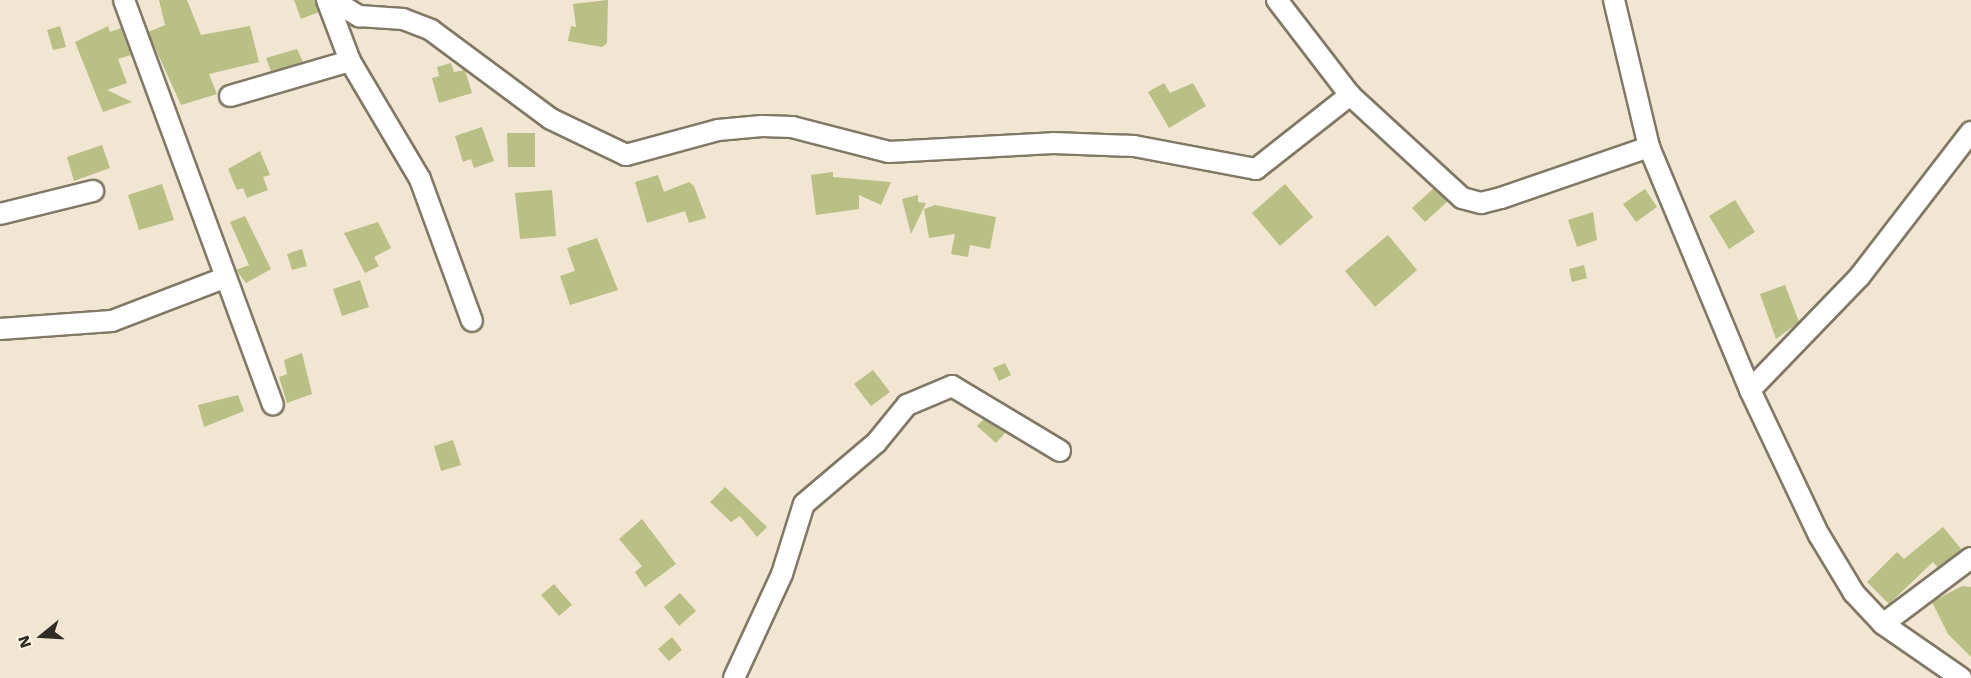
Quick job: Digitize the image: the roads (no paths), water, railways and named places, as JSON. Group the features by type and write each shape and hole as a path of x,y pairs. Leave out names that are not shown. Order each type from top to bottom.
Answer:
{"street":[{"path":"124,0 224,278 273,404"},
{"path":"327,0 350,61 420,179 472,321"},
{"path":"333,0 359,16 404,19 431,30 551,119 626,155 718,130 762,126 792,127 889,152 1053,143 1134,146 1256,169 1350,95"},
{"path":"1277,0 1350,95 1462,198 1481,203 1649,147"},
{"path":"1614,0 1649,147 1750,390 1835,565 1883,624 1950,675"},
{"path":"230,96 350,61"},
{"path":"1750,390 1860,276 1971,132"},
{"path":"0,214 93,190"},
{"path":"0,329 112,321 224,278"},
{"path":"734,678 782,574 804,504 876,443 907,405 952,386 1060,451"},
{"path":"1883,624 1971,558"}]}
